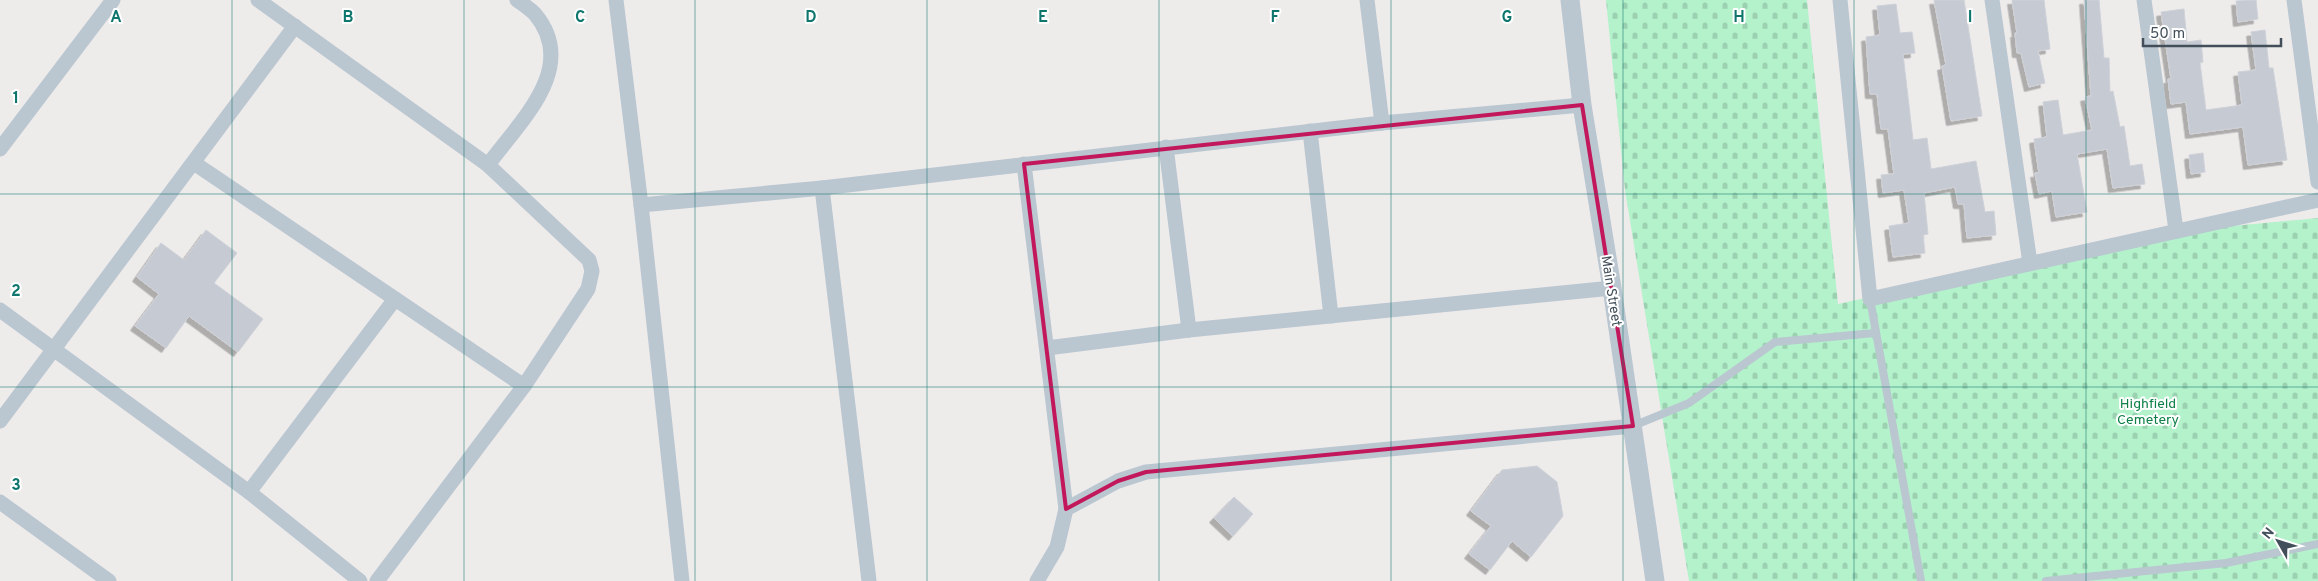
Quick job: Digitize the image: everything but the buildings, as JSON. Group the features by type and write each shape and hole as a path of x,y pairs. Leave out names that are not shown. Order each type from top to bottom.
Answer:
{"street":[{"path":"0,149 113,0"},
{"path":"258,0 488,164 589,260 592,271 588,289 524,386 376,581"},
{"path":"488,164 544,90 552,65 549,36 535,13 517,0"},
{"path":"616,0 641,205 682,581"},
{"path":"1367,0 1382,123"},
{"name":"Main Street","path":"1570,0 1582,105 1612,288 1655,581"},
{"path":"1840,0 1870,299 2318,200"},
{"path":"1992,0 2030,263"},
{"path":"2144,0 2176,230"},
{"path":"2294,0 2318,182"},
{"path":"0,421 295,26"},
{"path":"641,205 822,188 1382,123 1582,105"},
{"path":"1310,131 1331,316"},
{"path":"1166,147 1189,330"},
{"path":"194,163 524,386"},
{"path":"1024,164 1066,509 1057,547 1044,579"},
{"path":"822,188 869,581"},
{"path":"1047,348 1189,330 1612,288"},
{"path":"249,492 395,299"},
{"path":"0,310 249,492 360,581"},
{"path":"1066,509 1118,481 1146,472 1633,426"},
{"path":"0,502 109,581"}],"lane":[{"path":"1870,299 1921,581"},
{"path":"1633,426 1689,403 1775,342 1875,333"},
{"path":"2046,581 2226,563 2318,544"}],"highlighted area":[{"path":"1582,105 1633,426 1146,472 1118,481 1066,509 1024,164"}],"green space":[{"name":"Highfield Cemetery","path":"1606,0 1807,0 1838,304 2169,232 2318,218 2318,581 1689,581 1625,190"}]}
